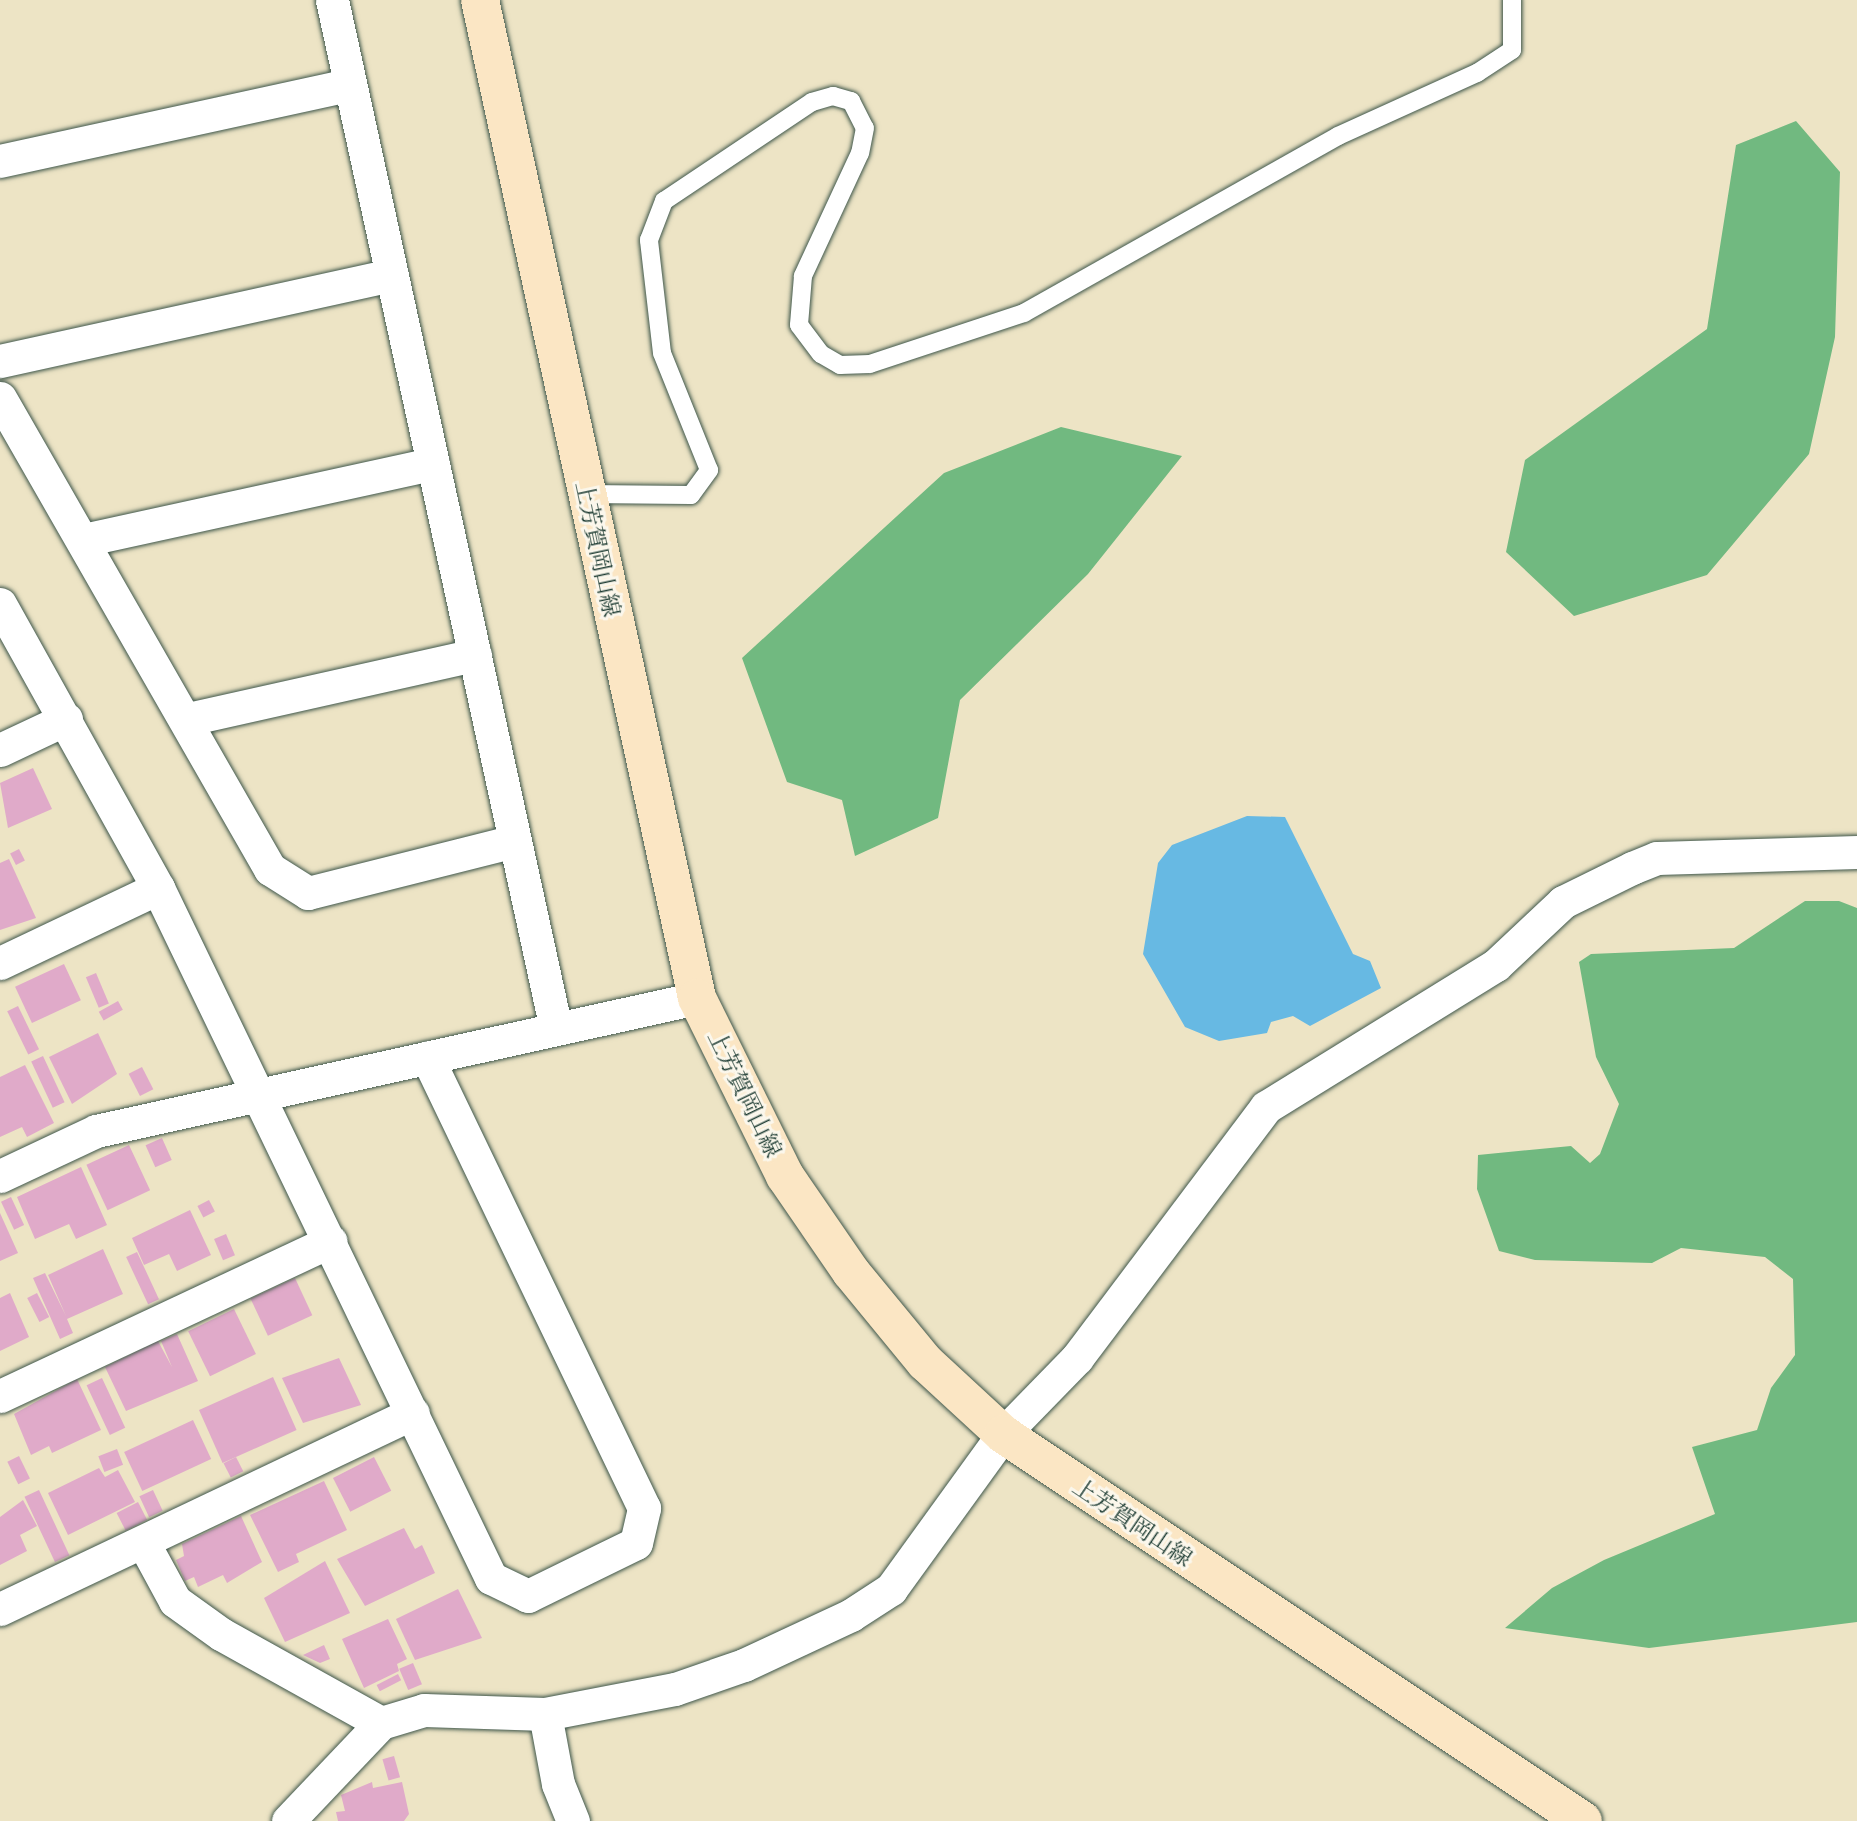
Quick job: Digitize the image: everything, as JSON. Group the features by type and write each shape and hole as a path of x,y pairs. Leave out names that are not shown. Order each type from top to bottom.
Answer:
{"main road":[{"name":"上芳賀岡山線","path":"480,0 585,494 697,998 785,1176 851,1272 925,1362 1003,1434 1583,1821"}],"street":[{"path":"332,0 556,1029"},
{"path":"0,161 351,85"},
{"path":"0,360 392,275"},
{"path":"0,398 188,719 270,869 309,893 515,841"},
{"path":"83,540 433,464"},
{"path":"0,604 158,888 259,1090 491,1578 528,1596 636,1543 644,1508 427,1057"},
{"path":"188,719 475,654"},
{"path":"0,750 66,719"},
{"path":"289,1821 381,1723 424,1710 545,1714 676,1689 851,1615 891,1589 1003,1434 1077,1358 1266,1107 1496,965 1563,902 1657,858 1857,852"},
{"path":"0,963 158,888"},
{"path":"0,1176 96,1131 259,1090 427,1057 697,998"},
{"path":"0,1395 331,1241"},
{"path":"0,1609 413,1413"},
{"path":"143,1542 176,1601 221,1634 381,1723"},
{"path":"545,1714 558,1784 573,1821"}],"lane":[{"path":"585,494 691,495 709,470 662,352 649,240 664,201 812,102 833,96 851,101 865,128 860,153 803,276 799,325 821,354 841,365 870,364 1024,313 1326,142 1488,67 1512,50 1512,0"}],"green space":[{"path":"1796,121 1840,172 1835,337 1809,454 1707,575 1574,616 1506,552 1525,460 1707,329 1736,145"},
{"path":"1061,427 1182,456 1088,574 960,700 938,818 855,856 842,800 787,782 742,658 944,473"},
{"path":"1805,901 1839,901 1857,908 1857,1622 1649,1648 1505,1628 1552,1588 1604,1560 1715,1514 1692,1447 1757,1430 1771,1388 1795,1355 1793,1279 1765,1257 1681,1248 1652,1263 1535,1260 1499,1251 1477,1189 1478,1155 1571,1146 1590,1163 1600,1154 1619,1104 1596,1057 1579,962 1591,954 1734,948"}],"water":[{"path":"1247,816 1285,817 1353,954 1370,961 1381,988 1310,1026 1293,1016 1271,1022 1267,1033 1219,1041 1185,1027 1143,954 1158,863 1172,845"}],"building":[{"path":"33,768 52,809 8,828 0,783"},
{"path":"19,849 25,861 16,865 10,854"},
{"path":"9,859 36,918 0,930 0,863"},
{"path":"64,964 81,1000 32,1023 15,987"},
{"path":"96,973 109,1003 99,1008 86,977"},
{"path":"118,1001 123,1010 104,1020 99,1012"},
{"path":"18,1006 39,1049 28,1054 7,1011"},
{"path":"98,1033 117,1074 72,1104 49,1057"},
{"path":"43,1056 65,1102 53,1108 31,1061"},
{"path":"25,1065 54,1123 27,1137 22,1127 0,1137 0,1077"},
{"path":"142,1067 153,1089 140,1096 129,1074"},
{"path":"162,1138 172,1160 155,1167 146,1145"},
{"path":"129,1145 150,1190 108,1210 86,1165"},
{"path":"81,1167 107,1225 76,1239 69,1224 35,1239 17,1197"},
{"path":"11,1197 24,1225 14,1230 1,1202"},
{"path":"209,1200 215,1212 203,1217 197,1206"},
{"path":"190,1210 211,1255 177,1271 169,1254 144,1265 132,1238"},
{"path":"0,1213 18,1253 0,1261"},
{"path":"226,1234 235,1255 223,1260 214,1239"},
{"path":"103,1249 123,1294 67,1319 73,1333 60,1339 33,1278 45,1273 66,1316 48,1275"},
{"path":"137,1252 159,1299 148,1304 126,1257"},
{"path":"295,1278 312,1315 268,1336 251,1299"},
{"path":"10,1293 29,1337 0,1351 0,1298"},
{"path":"37,1293 49,1317 39,1322 27,1298"},
{"path":"234,1309 256,1354 210,1376 188,1331"},
{"path":"177,1334 198,1381 126,1411 105,1367 158,1341 172,1367 161,1341"},
{"path":"339,1358 361,1405 303,1423 282,1378"},
{"path":"273,1377 297,1430 223,1463 199,1410"},
{"path":"102,1378 125,1428 110,1435 87,1385"},
{"path":"77,1379 101,1430 52,1453 49,1446 31,1455 14,1414"},
{"path":"193,1420 211,1459 142,1491 124,1452"},
{"path":"117,1449 123,1465 104,1472 98,1456"},
{"path":"19,1456 30,1478 18,1484 7,1462"},
{"path":"236,1457 243,1471 231,1478 224,1463"},
{"path":"374,1457 391,1491 350,1512 333,1478"},
{"path":"99,1468 105,1477 118,1470 135,1502 68,1535 48,1493"},
{"path":"324,1481 347,1530 296,1554 299,1562 278,1572 250,1515"},
{"path":"39,1490 69,1555 55,1562 24,1497"},
{"path":"153,1490 163,1511 149,1517 139,1496"},
{"path":"23,1500 37,1526 20,1535 27,1551 0,1565 0,1517"},
{"path":"138,1502 147,1520 126,1531 117,1513"},
{"path":"241,1516 262,1562 227,1583 223,1575 198,1587 194,1577 185,1581 176,1560 184,1556 182,1544"},
{"path":"404,1528 415,1549 422,1545 435,1573 365,1606 337,1559"},
{"path":"325,1561 350,1613 285,1642 264,1598"},
{"path":"458,1589 482,1638 415,1660 396,1619"},
{"path":"388,1619 407,1659 397,1664 399,1671 364,1688 342,1639"},
{"path":"324,1645 330,1659 320,1663 303,1655"},
{"path":"413,1663 422,1684 408,1690 399,1669"},
{"path":"398,1674 401,1680 380,1691 377,1685"},
{"path":"394,1756 400,1777 389,1780 382,1759"},
{"path":"372,1782 373,1788 402,1782 409,1814 404,1821 338,1821 336,1812 345,1811 341,1795"}]}
